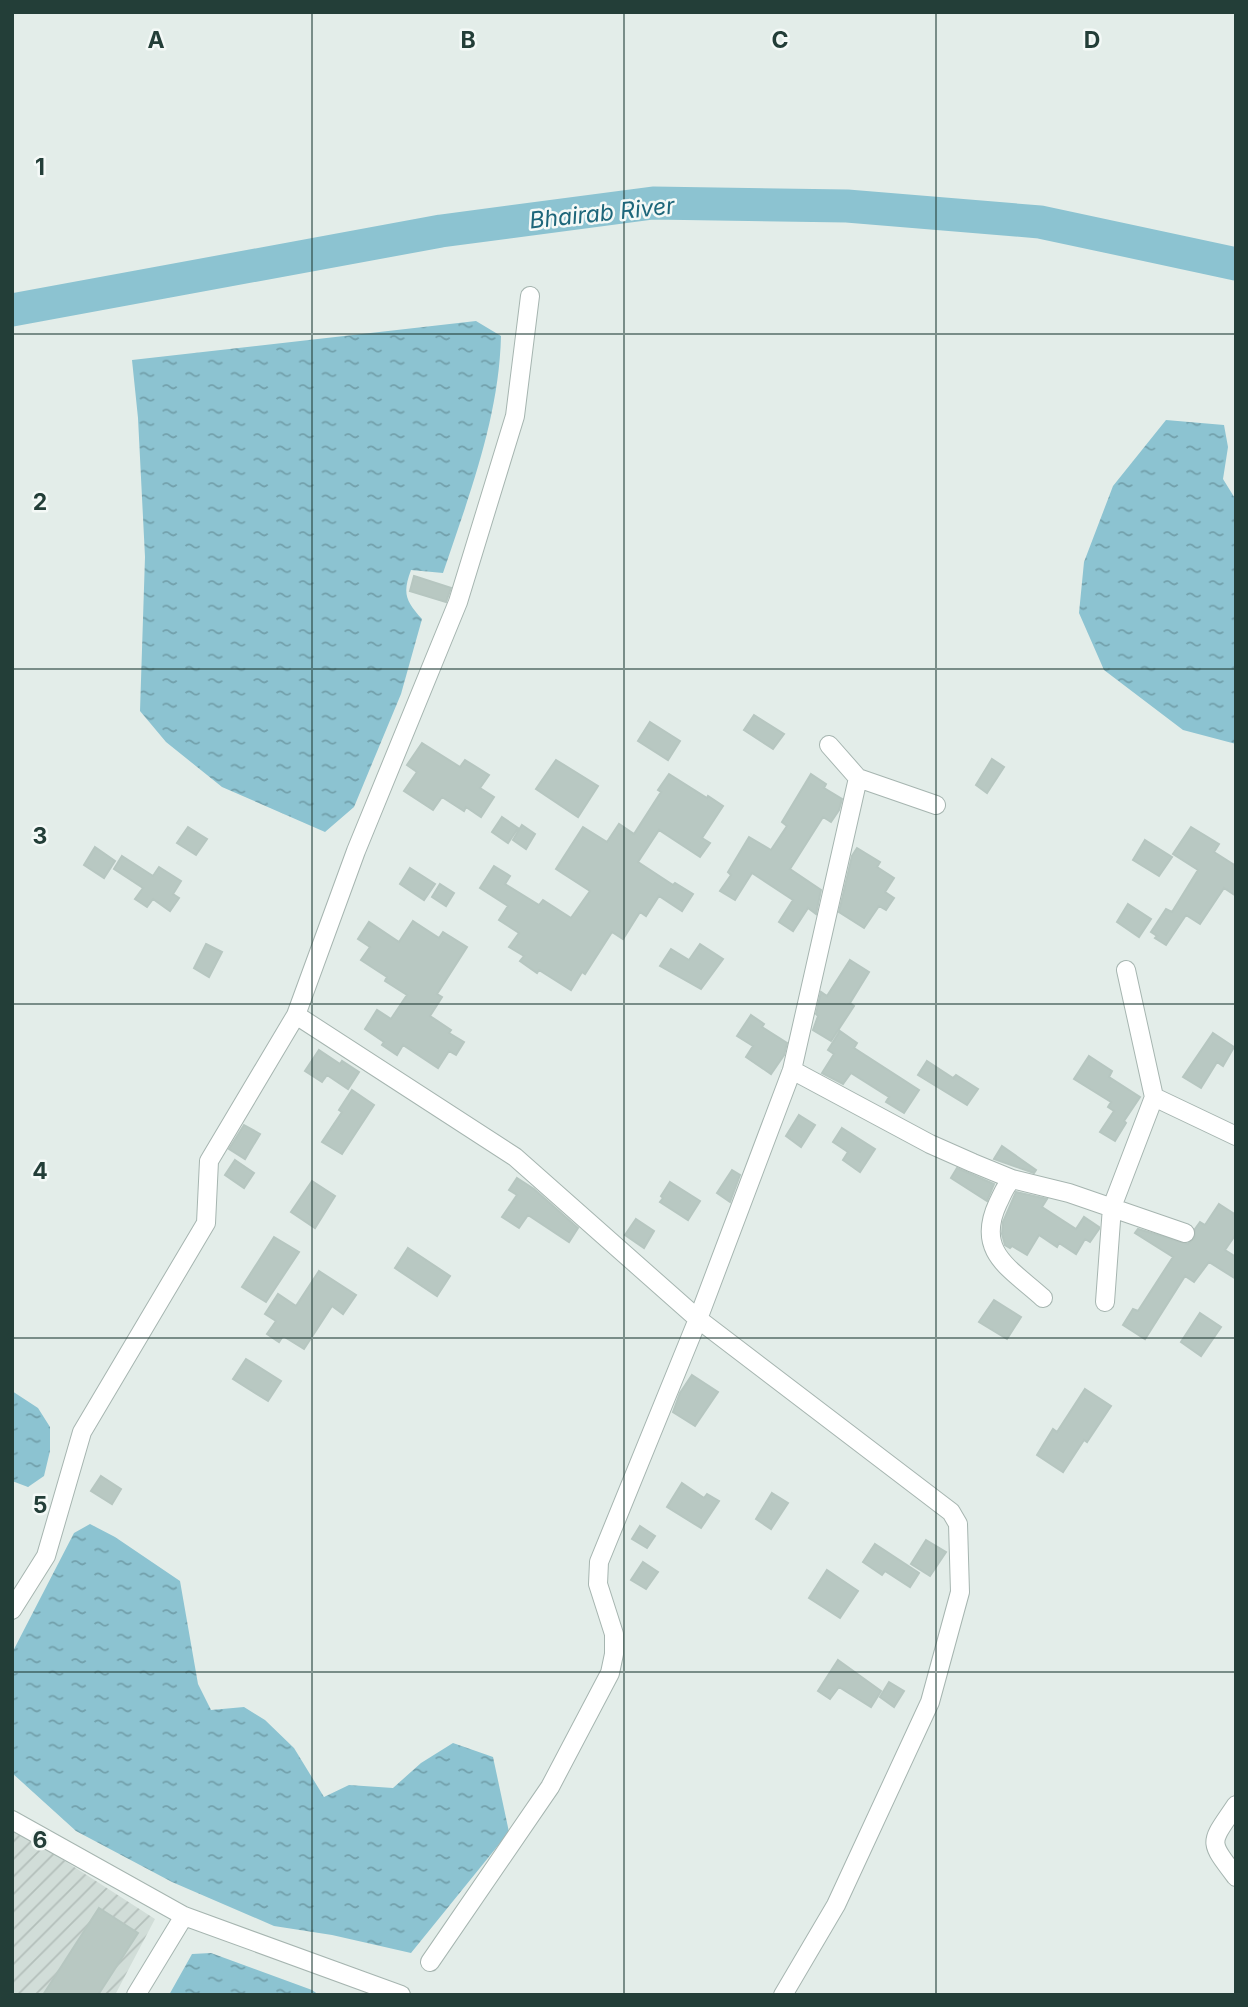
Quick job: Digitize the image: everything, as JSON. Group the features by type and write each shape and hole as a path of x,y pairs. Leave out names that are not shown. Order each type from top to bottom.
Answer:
{"street":[{"path":"12,1610 46,1556 82,1432 206,1223 209,1161 296,1015 356,851 458,602 515,416 530,296"},
{"path":"829,745 858,778 936,805"},
{"path":"430,1962 550,1787 610,1673 614,1634 598,1584 599,1562 698,1319 792,1070 858,778"},
{"path":"1105,1302 1112,1208 1154,1097 1126,970"},
{"path":"296,1015 515,1157 698,1319 951,1512 958,1524 960,1592 930,1702 836,1905 783,1995"},
{"path":"792,1070 930,1144 1012,1179 1069,1193 1185,1233"},
{"path":"1154,1097 1236,1136"},
{"path":"1012,1179 1006,1185 991,1217 988,1232 998,1257 1043,1298"},
{"path":"1236,1805 1215,1837 1216,1851 1236,1877"},
{"path":"12,1820 184,1916 401,1995"},
{"path":"136,1995 184,1916"}],"shaded area":[{"path":"12,1827 155,1919 115,1995 98,1995 138,1933 99,1908 43,1995 12,1995"}],"water":[{"path":"476,321 501,336 495,397 481,456 443,573 411,570 407,597 422,619 401,694 354,807 325,832 222,787 166,742 140,711 145,557 138,418 132,360"},
{"path":"1166,420 1224,425 1228,447 1223,479 1236,500 1236,744 1183,730 1104,670 1079,613 1084,562 1113,486"},
{"path":"12,1391 38,1408 50,1427 50,1451 44,1476 28,1487 12,1481"},
{"path":"90,1524 115,1537 180,1581 198,1684 211,1710 244,1707 265,1720 294,1748 324,1797 349,1785 393,1788 421,1763 453,1743 493,1757 509,1832 411,1953 332,1935 274,1926 172,1882 76,1831 12,1773 12,1653 74,1533"},
{"path":"211,1953 312,1990 319,1995 169,1995 192,1954"}],"building":[{"path":"414,576 451,588 446,602 410,591"},
{"path":"754,715 784,734 773,749 744,730"},
{"path":"650,722 680,741 668,760 638,741"},
{"path":"422,743 460,767 465,760 489,775 480,788 494,797 481,817 466,807 464,811 442,797 433,810 404,791 417,772 407,765"},
{"path":"992,759 1004,767 987,793 976,785"},
{"path":"556,760 598,786 578,817 536,789"},
{"path":"669,774 723,806 702,838 710,843 700,857 659,830 638,862 673,885 675,883 693,894 682,911 659,896 646,916 640,912 623,939 612,932 585,974 582,972 571,990 520,961 524,956 509,947 519,933 499,920 508,906 480,888 494,866 510,876 505,884 539,905 543,900 571,918 590,891 556,869 583,827 607,842 619,824 634,834 661,792 658,790"},
{"path":"811,774 826,784 824,788 842,799 831,822 823,817 790,869 821,890 816,914 808,908 793,931 779,922 793,900 752,873 735,900 720,891 731,875 728,872 749,837 771,850 787,826 782,822"},
{"path":"502,817 518,828 508,843 492,832"},
{"path":"522,825 535,834 526,849 513,840"},
{"path":"188,827 207,839 196,855 177,843"},
{"path":"1191,827 1219,844 1214,852 1236,866 1236,896 1224,888 1200,924 1186,915 1166,945 1151,932 1166,909 1172,912 1198,870 1173,854"},
{"path":"1145,840 1172,857 1159,876 1133,860"},
{"path":"95,847 115,861 104,878 84,865"},
{"path":"857,848 880,862 877,867 894,878 885,892 894,898 886,910 879,906 864,928 839,912 852,856"},
{"path":"122,856 153,876 159,867 181,881 173,894 179,898 170,911 153,899 147,907 135,899 143,888 114,869"},
{"path":"410,868 435,884 424,900 400,884"},
{"path":"440,884 454,893 446,906 432,897"},
{"path":"1128,904 1151,919 1139,937 1117,922"},
{"path":"413,921 439,938 443,932 467,947 437,994 442,997 430,1016 464,1042 456,1055 449,1051 438,1068 403,1045 397,1055 365,1029 377,1010 391,1019 407,995 385,981 387,977 361,960 370,947 358,939 369,922 399,942"},
{"path":"206,944 222,952 209,977 194,968"},
{"path":"700,944 723,959 701,989 660,966 671,949 689,960"},
{"path":"850,960 869,972 850,1003 854,1006 831,1041 813,1030 821,992 827,996"},
{"path":"751,1015 764,1024 762,1027 787,1043 784,1055 771,1074 746,1057 753,1046 737,1036"},
{"path":"840,1031 857,1043 854,1048 919,1090 904,1113 886,1102 889,1097 851,1073 843,1084 822,1073 834,1054 828,1050"},
{"path":"1213,1033 1234,1047 1223,1066 1217,1062 1201,1088 1183,1077"},
{"path":"319,1050 340,1064 342,1061 359,1072 348,1089 327,1075 322,1082 305,1071"},
{"path":"1089,1056 1112,1071 1109,1077 1140,1097 1115,1141 1100,1132 1114,1111 1108,1107 1111,1102 1074,1079"},
{"path":"927,1061 953,1078 956,1075 978,1089 967,1105 918,1075"},
{"path":"352,1090 374,1105 342,1154 322,1142 342,1112 339,1110"},
{"path":"799,1115 815,1125 801,1147 786,1136"},
{"path":"244,1125 260,1134 245,1159 229,1149"},
{"path":"842,1128 875,1149 860,1172 843,1160 848,1152 833,1142"},
{"path":"1002,1146 1036,1170 1034,1173 994,1159"},
{"path":"235,1160 254,1173 244,1188 225,1175"},
{"path":"957,1168 994,1184 987,1201 951,1178"},
{"path":"732,1170 740,1175 730,1202 717,1193"},
{"path":"517,1178 534,1189 578,1228 569,1242 528,1215 519,1228 502,1217 517,1195 509,1190"},
{"path":"312,1181 335,1196 315,1228 291,1212"},
{"path":"670,1182 700,1201 688,1220 660,1202"},
{"path":"1016,1192 1047,1199 1042,1207 1076,1229 1084,1217 1099,1229 1090,1242 1085,1239 1076,1254 1059,1243 1057,1247 1039,1235 1027,1255 1012,1246 1010,1248 1005,1245 1002,1234 1003,1222"},
{"path":"1219,1204 1236,1215 1236,1234 1225,1250 1236,1257 1236,1279 1209,1262 1194,1282 1185,1276 1145,1339 1123,1325 1133,1309 1138,1311 1173,1257 1135,1233 1138,1229 1188,1244 1195,1237 1195,1229 1200,1222 1205,1225"},
{"path":"636,1219 654,1231 644,1248 625,1235"},
{"path":"274,1237 299,1252 266,1302 242,1287"},
{"path":"408,1248 450,1276 437,1296 395,1268"},
{"path":"319,1271 356,1295 343,1314 332,1306 304,1349 283,1336 279,1342 267,1334 276,1321 265,1314 278,1294 296,1306"},
{"path":"994,1300 1021,1317 1007,1339 979,1322"},
{"path":"1200,1313 1221,1327 1201,1356 1181,1342"},
{"path":"246,1359 281,1381 268,1401 233,1379"},
{"path":"692,1375 718,1392 695,1426 673,1412 680,1393"},
{"path":"1085,1389 1111,1406 1063,1472 1037,1455 1053,1429 1057,1432"},
{"path":"101,1476 121,1489 112,1504 91,1491"},
{"path":"682,1483 704,1498 707,1494 719,1501 701,1528 667,1507"},
{"path":"772,1493 788,1503 771,1529 756,1519"},
{"path":"640,1526 655,1536 647,1548 632,1539"},
{"path":"926,1540 946,1552 930,1576 911,1564"},
{"path":"875,1544 919,1573 910,1587 885,1571 882,1575 863,1562"},
{"path":"643,1562 658,1572 646,1589 631,1580"},
{"path":"827,1570 858,1591 840,1618 809,1598"},
{"path":"838,1660 881,1691 871,1707 839,1687 830,1699 818,1691"},
{"path":"889,1682 904,1691 894,1707 880,1697"},
{"path":"99,1908 138,1933 98,1995 43,1995"}],"waterway":[{"name":"Bhairab River","path":"12,310 441,231 653,203 847,206 1040,222 1236,264"}]}
